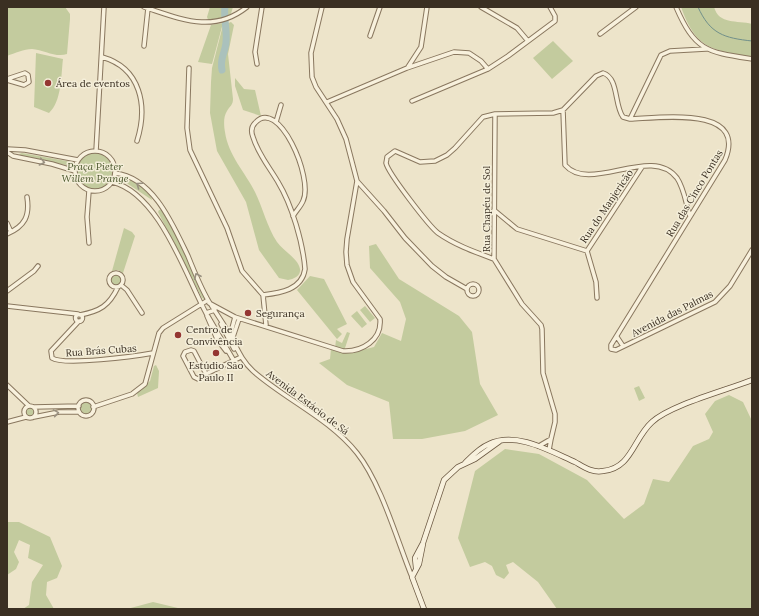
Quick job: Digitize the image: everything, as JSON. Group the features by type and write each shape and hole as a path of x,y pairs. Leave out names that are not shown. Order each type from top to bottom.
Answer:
{"street":[{"path":"96,151 104,7"},
{"path":"144,46 146,8 192,21 208,23 230,19 247,7"},
{"path":"257,64 255,52 262,7"},
{"path":"93,407 132,394 145,384 153,353 162,328 201,303 208,301 240,319 343,351 351,351 365,346 377,336 380,319 353,282 347,265 347,239 357,182 346,139 327,102 316,87 311,69 311,53 322,7"},
{"path":"370,36 380,7"},
{"path":"407,68 421,47 427,7"},
{"path":"481,7 517,28 528,41"},
{"path":"412,101 488,69 555,22 555,16 550,7"},
{"path":"600,34 636,7"},
{"path":"676,7 690,34 706,49 714,52 752,58"},
{"path":"494,260 459,245 438,232 427,222 394,178 386,163 387,157 395,151 420,162 435,161 451,152 483,116 494,114 553,113 563,110 596,76 603,73 612,80 620,113 623,117 630,119 661,55 670,51 706,49"},
{"path":"327,102 407,68 454,52 469,53 481,61 488,69"},
{"path":"102,57 113,60 123,67 138,86 142,110 140,130 137,141"},
{"path":"189,68 187,128 190,150 227,228 242,271 263,295 266,326"},
{"path":"25,73 28,75 29,79 27,84 24,85 7,80 25,73"},
{"path":"276,122 281,105"},
{"path":"563,110 564,165 569,170 580,175 656,166 666,169 672,172 681,188 690,216"},
{"name":"Rua Chapéu de Sol","path":"494,114 494,260 522,304 537,319 542,329 543,373 555,418 555,429 549,450"},
{"name":"Rua das Cinco Pontas","path":"617,337 725,160 730,148 727,136 721,128 712,121 688,116 630,119"},
{"path":"263,295 282,292 294,287 304,276 305,263 293,216 279,184 252,137 251,130 258,121 268,119 276,122 289,136 300,159 304,173 304,200 293,216"},
{"path":"7,152 13,149 25,150 78,160"},
{"path":"96,151 104,153 111,158 115,166 115,173 112,182 101,191 89,191 78,183 75,171 78,160 84,154 96,151"},
{"path":"7,152 75,171"},
{"name":"Rua do Manjericão","path":"494,210 517,229 587,251 642,167"},
{"name":"Avenida Estácio de Sá","path":"115,173 122,174 140,184 159,202 183,245 208,301 215,311 229,341 239,355 254,371 337,432 358,454 373,478 412,577"},
{"path":"112,182 120,184 137,194 151,209 174,249 206,314 220,332 229,354 234,361"},
{"path":"357,182 384,211 405,238 432,266 446,277 468,289"},
{"path":"89,191 87,217 89,243"},
{"path":"7,223 9,233 25,221 29,210 27,197"},
{"path":"151,209 159,202"},
{"name":"Avenida das Palmas","path":"623,346 617,337 611,345 611,349 616,350 715,302 730,286 752,250"},
{"path":"587,251 596,282 597,298"},
{"path":"7,291 34,271 38,266"},
{"path":"7,306 79,314 96,312 114,296 120,286 123,280 122,276 115,273 109,278 111,285 120,286 127,290 142,313"},
{"path":"206,314 215,311"},
{"name":"Avenida Estácio de Sá","path":"215,311 222,318 231,332 239,355"},
{"name":"Rua Brás Cubas","path":"79,314 75,318 79,321 54,347 51,356 54,360 72,360 153,353"},
{"path":"231,332 235,317"},
{"path":"233,336 240,319"},
{"path":"206,374 194,350 188,350 183,354 196,379 234,361 239,355"},
{"path":"424,609 412,577 416,568 415,558 423,543 444,480 451,472 465,463 475,459 500,441 520,442 539,446 595,472 610,470 623,464 644,430 660,416 752,380"},
{"path":"7,385 28,406 79,406"},
{"path":"7,422 26,417 59,412 79,412 85,416 93,412 91,402 82,402 79,406 79,412"},
{"path":"26,417 23,412 24,408 28,406"},
{"path":"34,407 36,411 34,417"},
{"path":"539,446 551,439"}],"green space":[{"path":"7,7 65,7 70,14 67,54 59,55 32,49 23,50 7,56"},
{"path":"210,7 233,7 230,17 209,22 207,17"},
{"path":"681,7 714,7 716,13 724,19 752,24 752,57 726,52 708,46 693,32"},
{"path":"231,22 234,25 228,54 233,99 224,119 224,127 233,156 255,192 277,242 299,265 299,274 297,277 290,280 279,278 259,250 246,202 217,151 210,113 212,68 223,25"},
{"path":"223,23 212,64 198,62 211,25"},
{"path":"553,41 573,61 552,79 533,58"},
{"name":"Área de eventos","path":"36,53 63,59 59,95 49,113 34,107"},
{"path":"235,78 244,89 255,90 261,116 243,110 235,86"},
{"name":"Praça Pieter Willem Prange","path":"99,151 106,154 112,160 115,171 114,179 106,188 99,191 91,191 84,188 76,179 75,167 78,160 87,152"},
{"path":"22,153 72,162 73,164 66,165 21,156 19,154"},
{"path":"120,176 129,179 148,192 152,200 122,180"},
{"path":"159,210 163,210 206,296 206,300 202,298 158,212"},
{"path":"124,228 132,232 135,236 123,273 118,270 112,271"},
{"path":"376,244 399,279 459,316 472,332 480,384 498,415 465,431 422,439 393,439 389,402 347,385 319,363 330,359 331,349 350,353 374,347 382,333 401,341 406,319 400,302 370,268 369,246"},
{"path":"116,274 120,276 122,280 120,284 116,286 112,284 110,280 112,276"},
{"path":"310,276 324,279 347,324 337,329 342,334 337,339 297,290"},
{"path":"365,306 375,318 370,322 360,310"},
{"path":"357,311 367,324 362,328 351,316"},
{"path":"347,332 350,333 344,351 335,348 336,340 342,343"},
{"path":"156,365 159,371 158,388 138,397 137,393 150,381 154,366"},
{"path":"639,386 645,398 639,401 634,388"},
{"path":"729,395 743,402 752,421 752,609 557,609 538,582 513,562 506,565 509,573 504,579 496,575 492,566 485,562 470,567 458,538 475,471 505,449 539,454 587,480 624,519 644,504 653,479 669,482 693,446 709,439 713,432 705,414 715,401"},
{"path":"86,400 93,405 94,408 89,415 86,416 79,411 78,408 83,401"},
{"path":"32,406 35,407 35,417 28,418 25,417 24,410 25,407"},
{"path":"7,522 19,522 50,537 62,566 57,578 47,582 46,595 54,609 23,609 29,605 32,582 43,565 28,558 30,545 19,540 14,552 19,562 16,569 7,575"},
{"path":"153,602 182,609 127,609"}],"waterway":[{"path":"222,70 221,67 226,43 225,7"},
{"path":"698,7 708,23 719,33 733,38 752,41"}],"place":[{"name":"Área de eventos","path":"48,83"},
{"name":"Segurança","path":"248,313"},
{"name":"Centro de Convivência","path":"178,335"},
{"name":"Estúdio São Paulo II","path":"216,353"}]}
